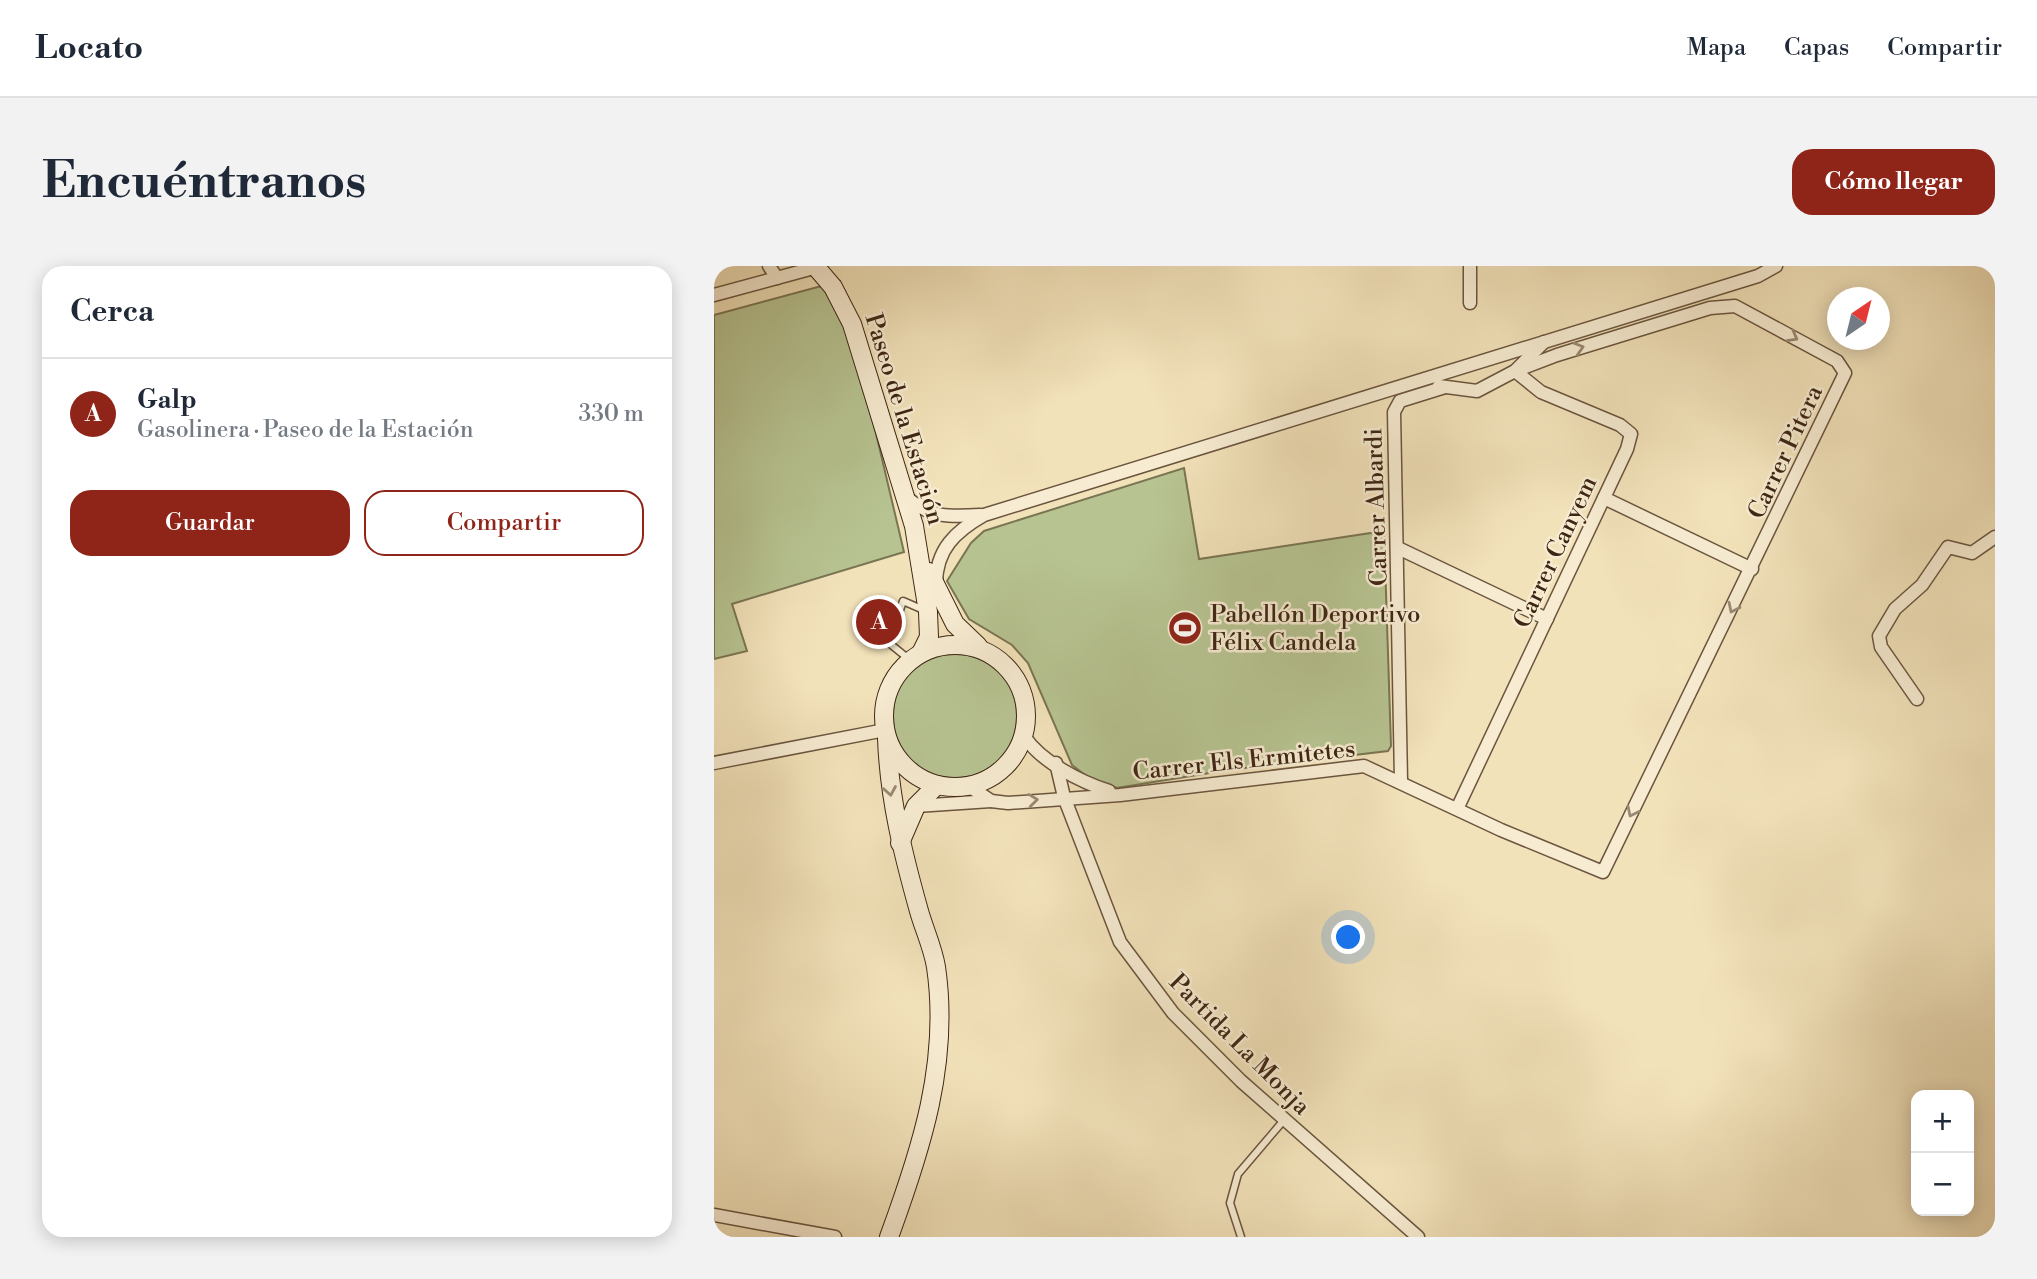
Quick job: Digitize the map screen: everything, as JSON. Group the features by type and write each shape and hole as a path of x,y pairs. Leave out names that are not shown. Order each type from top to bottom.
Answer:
{"street":[{"path":"769,266 777,278"},
{"path":"714,295 817,266"},
{"name":"Paseo de la Estación","path":"817,266 833,287 852,324 914,526 921,554 929,637 916,657"},
{"path":"1470,266 1470,303"},
{"path":"905,496 931,514 947,518 984,515 1758,276 1776,266"},
{"name":"Carrer Pitera","path":"1515,371 1557,355 1710,308 1735,306 1837,361 1845,373 1603,872"},
{"path":"1411,381 1477,391 1515,371 1546,340"},
{"name":"Carrer Canyem","path":"1457,809 1632,433 1620,425 1541,392 1515,371"},
{"name":"Carrer Albardi","path":"1401,781 1394,412 1400,401 1445,387"},
{"path":"1604,498 1752,569"},
{"path":"914,526 918,520 931,514"},
{"path":"936,588 938,564 951,537 984,515"},
{"path":"1917,699 1881,647 1879,636 1895,609 1922,584 1948,547 1972,553 1995,537"},
{"path":"1398,548 1547,619"},
{"name":"Paseo de la Estación","path":"921,554 955,624 984,651"},
{"path":"886,734 898,759 915,775 937,785 969,786 988,780 1003,769 1016,754 1024,736 1027,719 1020,686 1011,671 984,651 963,645 941,646 916,657 897,674 888,691 884,710 888,783 900,843 936,965 939,1026 936,1074 925,1136 889,1237"},
{"path":"714,763 886,734"},
{"name":"Carrer Els Ermitetes","path":"1024,736 1029,744 1088,784 1120,795"},
{"name":"Partida La Monja","path":"1056,764 1064,797 1120,942 1173,1013 1284,1120 1418,1237"},
{"name":"Carrer Els Ermitetes","path":"916,806 1120,795 1364,766 1603,872"},
{"path":"900,843 916,806 937,785"},
{"path":"969,786 992,801"},
{"path":"714,1215 835,1237"}],"lane":[{"path":"916,657 889,643 903,601 928,611"},
{"path":"1241,1237 1230,1203 1238,1174 1284,1120"}],"green space":[{"path":"840,281 904,552 732,604 747,651 714,659 714,315"},
{"name":"Pabellón Deportivo Félix Candela","path":"1184,468 1199,559 1384,531 1391,746 1388,751 1228,770 1117,788 1089,778 1072,765 1028,663 1012,645 969,619 947,581 971,543 984,531"},
{"path":"955,654 979,659 998,673 1012,692 1017,716 1012,740 998,759 979,773 955,778 931,773 912,759 898,740 893,716 898,692 912,673 931,659"}],"place":[{"name":"Galp","path":"879,622"},
{"name":"Pabellón Deportivo Félix Candela","path":"1185,628"}]}
